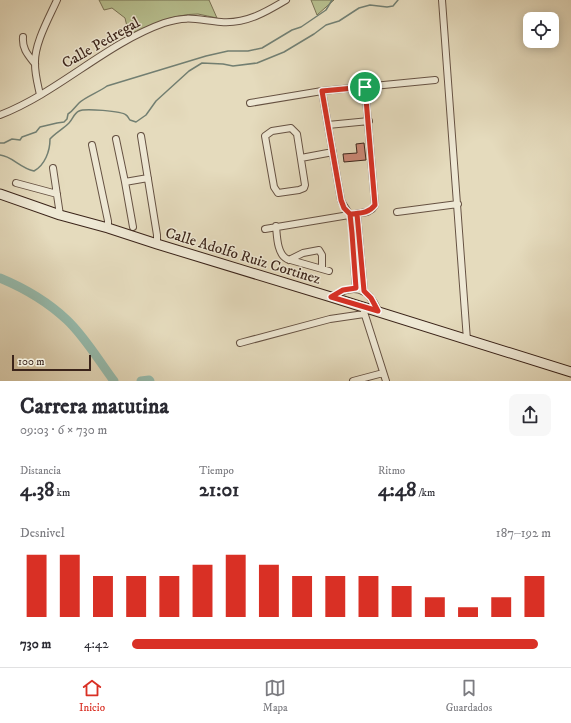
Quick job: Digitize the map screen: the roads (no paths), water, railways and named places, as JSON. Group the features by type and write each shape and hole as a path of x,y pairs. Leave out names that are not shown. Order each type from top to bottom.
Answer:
{"main road":[{"name":"Calle Adolfo Ruiz Cortinez","path":"0,194 60,215 108,228 331,297 363,310 378,311 571,372"}],"street":[{"path":"40,95 35,57 42,35 57,0"},
{"name":"Calle Pedregal","path":"0,115 21,106 128,39 148,30 184,18 198,18 222,22 248,19 259,16 286,0"},
{"path":"442,0 467,340"},
{"path":"23,37 25,51 35,64"},
{"path":"250,103 322,91 435,80"},
{"path":"265,229 367,212 375,205 365,87"},
{"path":"322,91 341,200 344,208 350,214 356,288"},
{"path":"328,125 369,121"},
{"path":"291,128 297,134 301,158 304,188 278,193 274,187 265,136 272,132 291,128"},
{"path":"141,136 157,235 157,244"},
{"path":"116,139 133,227"},
{"path":"92,145 108,221 108,228"},
{"path":"301,158 333,152"},
{"path":"53,168 60,215"},
{"path":"124,182 148,178"},
{"path":"16,183 57,194"},
{"path":"397,212 458,204"},
{"path":"357,214 364,291"},
{"path":"276,226 280,250 283,256 290,260 329,272"},
{"path":"290,260 303,253 319,250 322,255 322,269"},
{"path":"331,297 343,290 356,288 364,291 371,298 378,311"},
{"path":"240,343 363,310 386,381"},
{"path":"353,381 383,373"}],"waterway":[{"path":"0,143 4,143 12,139 20,140 22,137 36,132 40,127 64,122 67,119 68,114 79,103 107,86 206,56 228,51 248,51 262,48 292,30 301,27 326,10 332,0"},
{"path":"0,155 34,171 44,161 49,148 50,139 69,123 79,111 95,110 118,112 126,115 130,120 136,122 146,115 156,101 189,71 202,63 233,66 257,63 284,52 326,25 339,21 359,8 370,5 387,7 393,6 398,0"},
{"path":"0,278 35,296 52,307 67,320 86,341 114,381"},
{"path":"141,381 150,381"}]}
